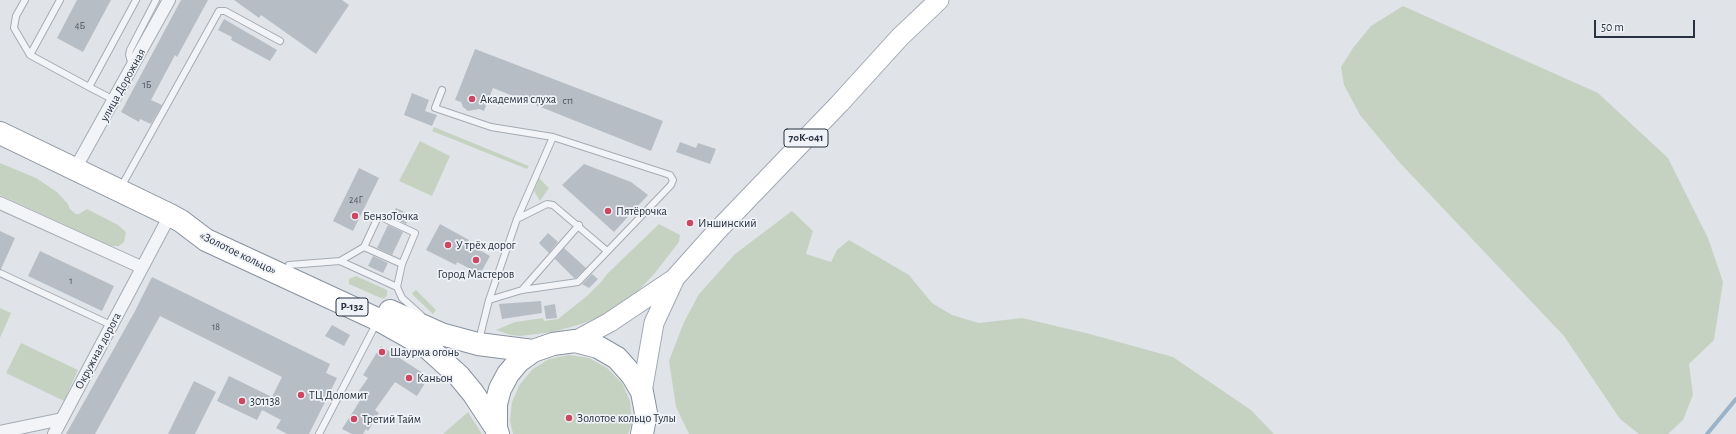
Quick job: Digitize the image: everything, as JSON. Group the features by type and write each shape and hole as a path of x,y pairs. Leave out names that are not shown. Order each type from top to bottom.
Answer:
{"highway":[{"name":"«Золотое кольцо»","path":"0,133 175,218 206,240 378,320 427,347 460,376 473,393 497,431"},
{"name":"«Золотое кольцо»","path":"175,218 211,226 289,265 441,334 478,344 533,351"},
{"name":"«Золотое кольцо»","path":"497,431 496,404 500,389 508,374 519,361 533,351 553,344 575,341 598,347 617,358 632,375 642,392 644,424 658,434"}],"main road":[{"name":"70К-041","path":"575,341 610,322 674,279 716,232 840,103 900,36 939,0"},
{"name":"70К-041","path":"642,392 654,323 674,279"}],"street":[{"name":"улица Дорожная","path":"75,169 169,0"},
{"path":"0,203 141,267"},
{"name":"Окружная дорога","path":"54,434 141,267 175,218"},
{"path":"0,432 62,419"}],"lane":[{"path":"25,0 16,16 14,28 30,55 114,100"},
{"path":"30,55 60,0"},
{"path":"89,87 136,0"},
{"path":"132,68 129,55 130,50 156,0"},
{"path":"120,190 219,11 226,11 280,41"},
{"path":"442,90 435,108 491,127 553,137 670,175 672,179 671,185 578,282 522,290 489,300"},
{"path":"478,344 489,300 517,219 553,137"},
{"path":"517,219 550,204 578,225 607,251"},
{"path":"289,265 340,261 364,247 379,216 415,233 402,264 397,287 402,298 441,334"},
{"path":"522,290 578,225"},
{"path":"364,247 402,264"},
{"path":"340,261 397,287"},
{"path":"0,273 111,325"},
{"path":"319,434 378,320"}],"green space":[{"path":"1403,6 1598,93 1668,158 1708,238 1723,282 1714,340 1689,364 1693,395 1683,420 1668,434 1639,434 1620,419 1564,336 1400,163 1360,115 1344,85 1341,67 1353,48 1371,26"},
{"path":"434,127 529,166 527,169 432,131"},
{"path":"420,141 450,156 432,196 399,181"},
{"path":"0,163 36,178 57,192 68,204 70,209 76,214 79,214 87,209 118,225 126,232 124,242 119,246 111,246 0,195"},
{"path":"539,178 549,188 540,201 534,191"},
{"path":"792,211 813,231 806,254 831,262 837,250 849,240 909,275 932,303 952,315 979,323 1022,318 1090,334 1173,357 1251,410 1274,434 689,434 676,407 669,361 684,322 699,294 735,254"},
{"path":"659,224 680,235 679,242 655,273 627,301 604,315 581,324 553,332 520,336 511,335 496,330 515,322 543,318 544,321 558,319 587,296 607,274"},
{"path":"356,276 387,290 387,296 383,299 349,284 349,279"},
{"path":"416,290 436,310 433,314 414,296 412,293"},
{"path":"0,308 11,313 0,338"},
{"path":"21,343 78,370 64,401 6,373"},
{"path":"569,355 589,358 607,368 622,383 630,401 632,422 628,434 513,434 510,421 512,402 520,384 533,369 549,359"},
{"path":"468,412 482,434 443,434 444,433"}],"building":[{"path":"77,0 111,0 83,52 57,38"},
{"path":"181,0 208,0 177,57 175,55 151,100 162,105 151,124 140,119 139,122 121,112"},
{"path":"234,0 342,0 349,5 316,54 261,15 259,18"},
{"path":"224,19 277,50 270,61 231,40 232,37 218,30"},
{"path":"475,49 663,121 651,151 493,88 484,111 479,109 468,111 463,107 461,102 455,100"},
{"path":"412,93 429,100 425,111 437,115 432,126 404,115"},
{"path":"680,142 696,148 698,143 716,149 710,164 676,152"},
{"path":"584,164 631,182 648,195 614,232 562,185"},
{"path":"359,168 379,178 353,231 333,221"},
{"path":"396,208 411,215 406,224 391,217"},
{"name":"У трёх дорог","path":"440,224 469,240 467,243 490,256 480,274 457,262 456,265 426,250"},
{"path":"388,225 403,232 392,255 377,248"},
{"path":"0,231 15,238 1,269 0,269"},
{"path":"548,233 558,242 549,253 539,243"},
{"path":"564,248 586,268 576,278 574,278 555,259"},
{"path":"40,251 114,286 102,311 28,276"},
{"path":"373,256 388,263 383,273 368,266"},
{"path":"592,274 598,279 589,288 582,284"},
{"path":"152,277 330,364 326,373 337,378 309,434 287,434 276,428 281,420 262,410 257,420 217,401 229,376 272,397 282,377 160,316 95,434 66,434 135,311"},
{"path":"541,301 542,313 502,319 499,304"},
{"path":"555,304 557,318 546,319 544,306"},
{"path":"332,325 350,335 344,346 325,336"},
{"path":"381,346 429,377 417,396 395,382 375,410 379,413 368,431 366,429 363,434 352,434 342,429 361,399 356,395 368,378 363,375"},
{"path":"194,381 216,392 195,434 168,434"}],"waterway":[{"path":"1707,434 1736,399"}],"place":[{"name":"Академия слуха","path":"472,99"},
{"name":"Пятёрочка","path":"608,211"},
{"name":"БензоТочка","path":"355,216"},
{"name":"Иншинский","path":"690,223"},
{"name":"У трёх дорог","path":"448,245"},
{"name":"Город Мастеров","path":"476,260"},
{"name":"Шаурма огонь","path":"382,352"},
{"name":"Каньон","path":"409,378"},
{"name":"ТЦ Доломит","path":"301,395"},
{"name":"301138","path":"242,401"},
{"name":"Золотое кольцо Тулы","path":"569,418"},
{"name":"Третий Тайм","path":"354,419"}]}
